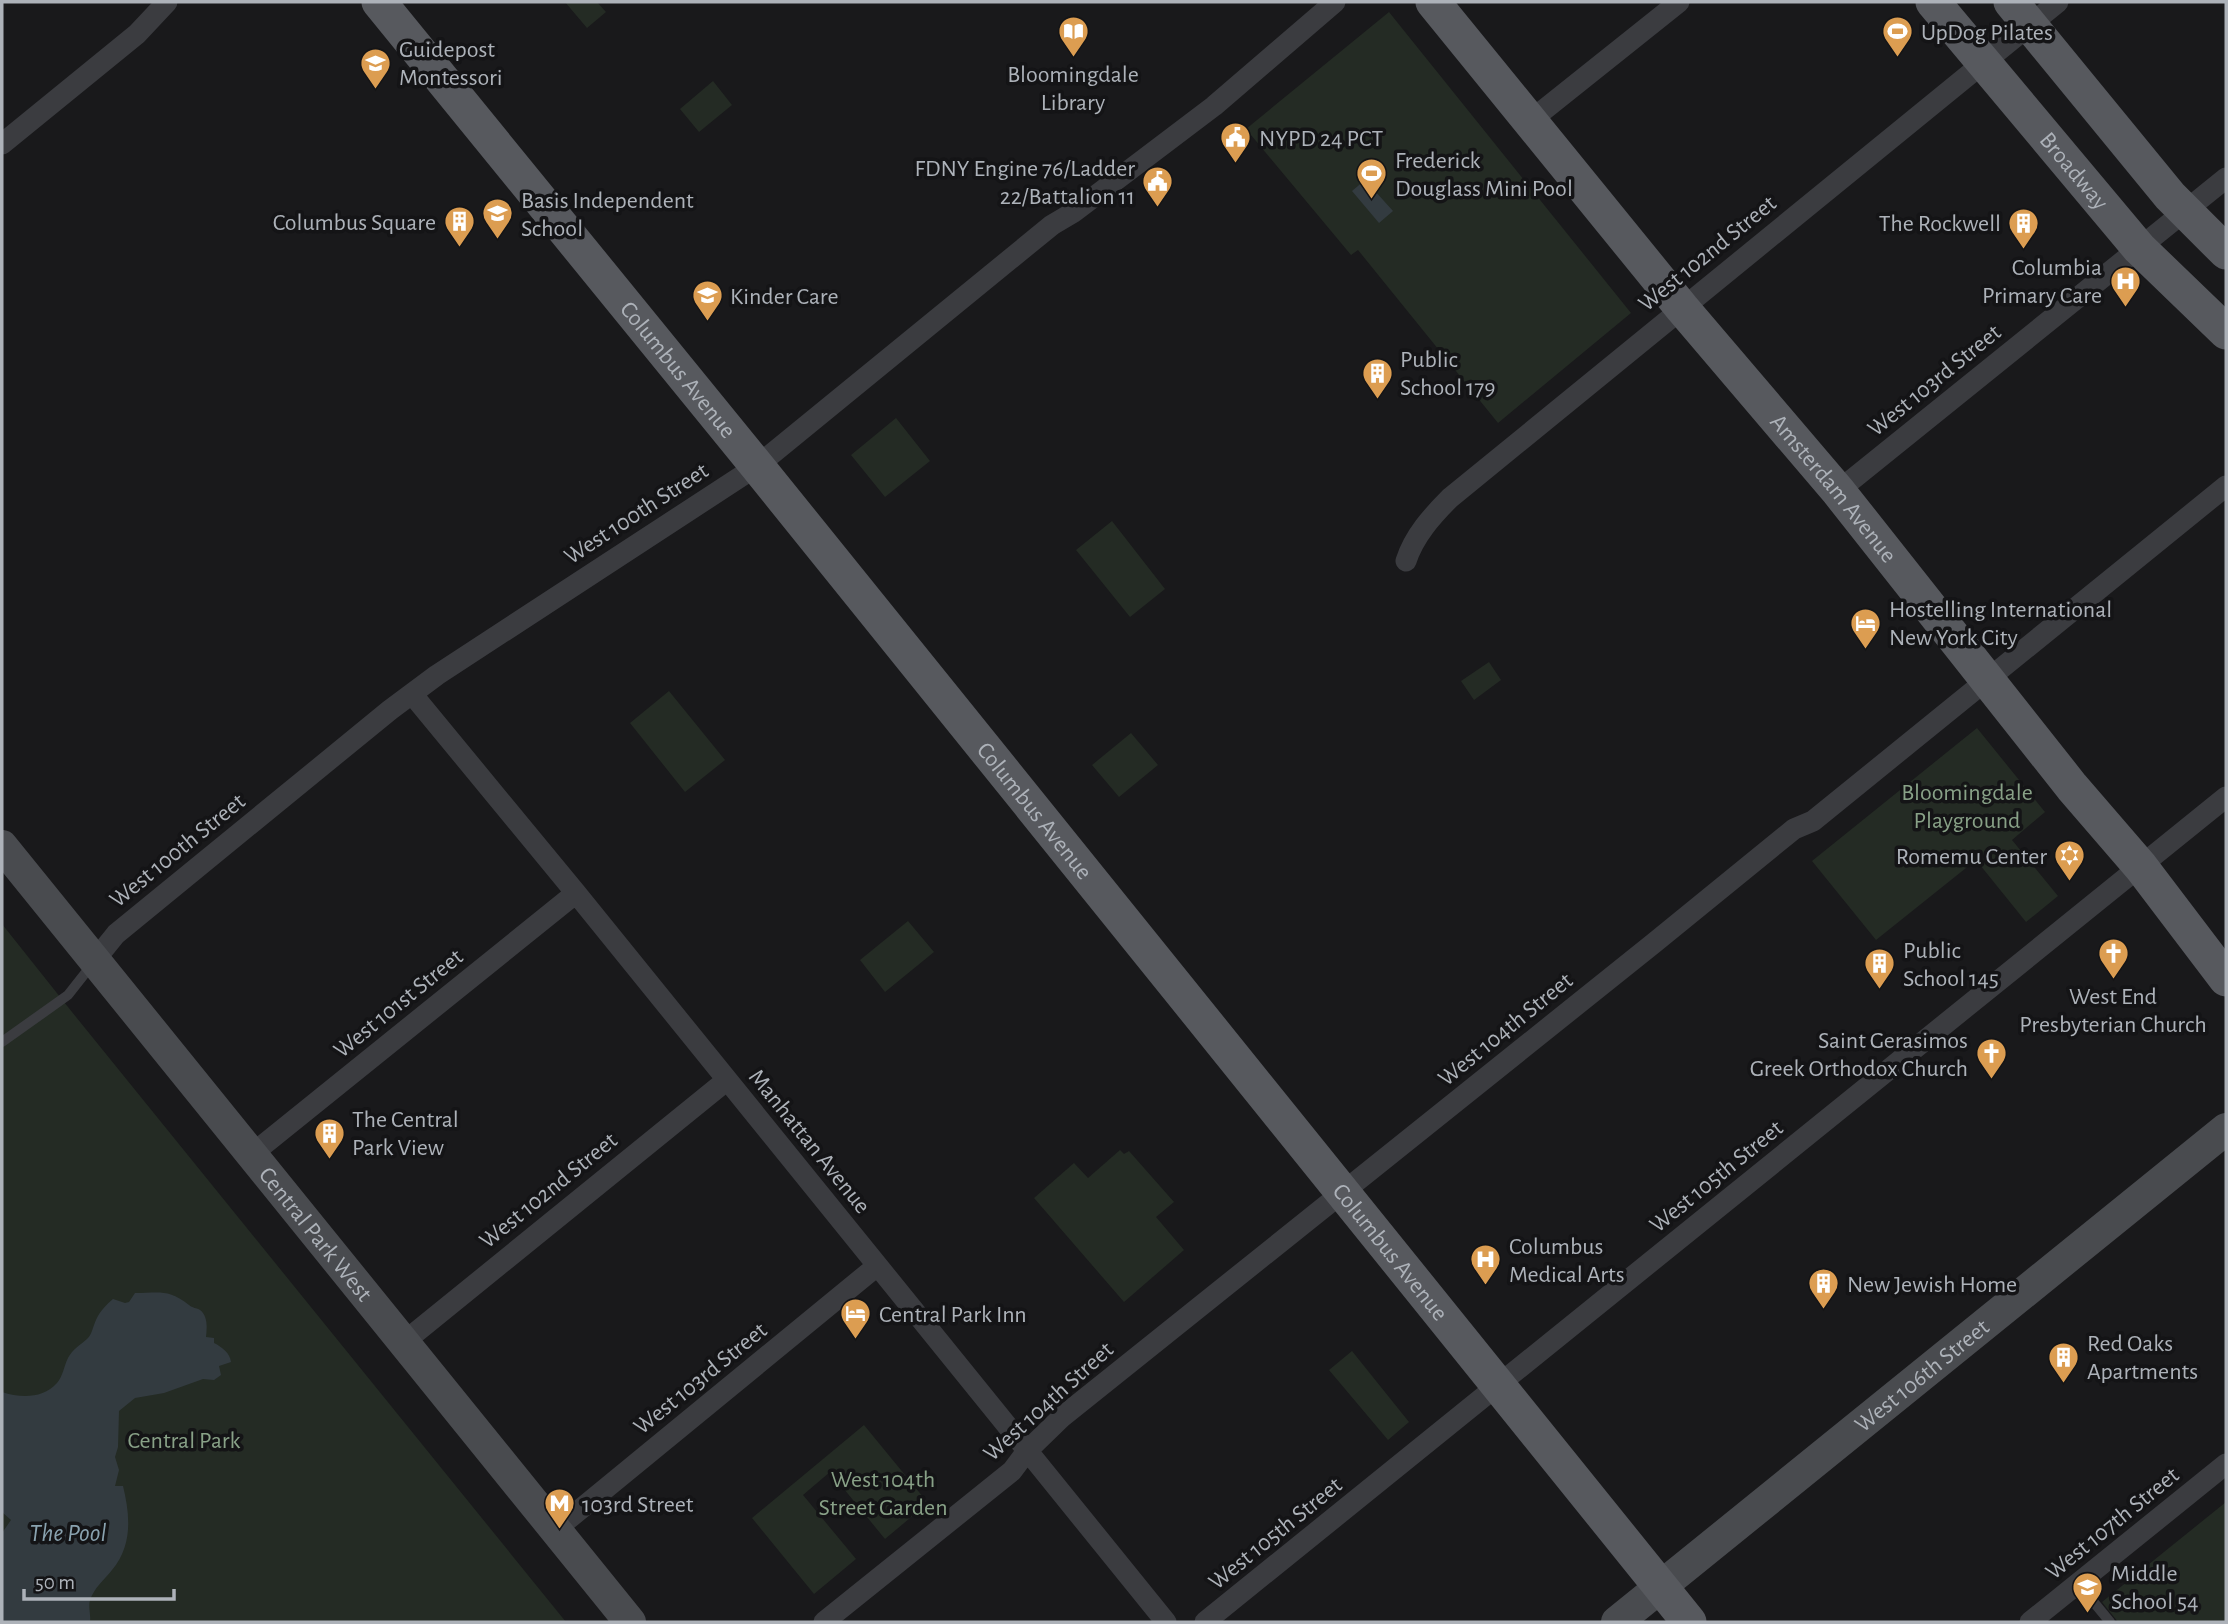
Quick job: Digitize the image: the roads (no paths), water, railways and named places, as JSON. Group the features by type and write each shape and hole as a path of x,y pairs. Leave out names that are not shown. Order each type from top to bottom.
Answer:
{"main road":[{"name":"Columbus Avenue","path":"379,2 757,466 1689,1622"},
{"name":"Amsterdam Avenue","path":"1433,2 1682,308 1838,491 2072,787 2141,867 2226,979"},
{"name":"Broadway","path":"1933,2 2139,248 2226,332"},
{"path":"2020,13 2185,211 2226,251"},
{"name":"Central Park West","path":"2,846 630,1622"},
{"name":"West 106th Street","path":"1617,1622 2226,1129"}],"street":[{"path":"2,144 137,34 167,2"},
{"name":"West 100th Street","path":"95,960 116,934 412,694 757,466 1052,225 1074,212 1214,106 1335,2"},
{"path":"1530,121 1679,2"},
{"name":"West 102nd Street","path":"1406,561 1430,519 1450,498 1983,63 2020,13 2059,2"},
{"name":"West 103rd Street","path":"1838,491 2226,177"},
{"name":"West 104th Street","path":"824,1622 1012,1471 1027,1451 1062,1417 1794,829 1813,821 2226,486"},
{"name":"Manhattan Avenue","path":"412,694 1166,1622"},
{"name":"West 105th Street","path":"1205,1622 2226,797"},
{"name":"West 101st Street","path":"252,1154 576,893"},
{"name":"West 102nd Street","path":"404,1342 727,1080"},
{"name":"West 103rd Street","path":"555,1530 877,1266"},
{"name":"West 107th Street","path":"2030,1622 2226,1464"}],"lane":[{"name":"West 100th Street","path":"2,1042 68,995 95,960"},
{"path":"2078,1583 2110,1622"}],"water":[{"name":"Frederick Douglass Mini Pool","path":"1365,180 1393,211 1379,223 1352,191"},
{"name":"The Pool","path":"135,1293 170,1294 200,1310 206,1319 206,1337 214,1338 214,1343 225,1351 231,1362 219,1366 221,1375 214,1380 203,1379 164,1393 135,1398 119,1411 118,1447 115,1457 119,1470 115,1486 123,1486 128,1519 127,1540 119,1560 92,1596 89,1603 90,1622 2,1622 2,1533 11,1520 2,1512 2,1392 31,1396 51,1388 61,1377 70,1355 90,1335 103,1308 113,1299 129,1302"}],"place":[{"name":"Bloomingdale Library","path":"1073,59"},
{"name":"UpDog Pilates","path":"1898,59"},
{"name":"Guidepost Montessori","path":"376,90"},
{"name":"NYPD 24 PCT","path":"1236,165"},
{"name":"Frederick Douglass Mini Pool","path":"1372,201"},
{"name":"FDNY Engine 76/Ladder 22/Battalion 11","path":"1158,209"},
{"name":"Basis Independent School","path":"498,241"},
{"name":"Columbus Square","path":"459,249"},
{"name":"The Rockwell","path":"2024,250"},
{"name":"Columbia Primary Care","path":"2125,308"},
{"name":"Kinder Care","path":"707,323"},
{"name":"Public School 179","path":"1377,400"},
{"name":"Hostelling International New York City","path":"1866,650"},
{"name":"Romemu Center","path":"2070,883"},
{"name":"West End Presbyterian Church","path":"2113,981"},
{"name":"Public School 145","path":"1880,991"},
{"name":"Saint Gerasimos Greek Orthodox Church","path":"1991,1081"},
{"name":"The Central Park View","path":"329,1160"},
{"name":"Columbus Medical Arts","path":"1486,1287"},
{"name":"New Jewish Home","path":"1824,1311"},
{"name":"Central Park Inn","path":"856,1341"},
{"name":"Red Oaks Apartments","path":"2064,1384"},
{"name":"103rd Street","path":"559,1531"},
{"name":"Middle School 54","path":"2088,1614"}],"park label":[{"name":"Bloomingdale Playground","path":"1967,806"},
{"name":"Central Park","path":"184,1440"},
{"name":"West 104th Street Garden","path":"883,1493"}]}
